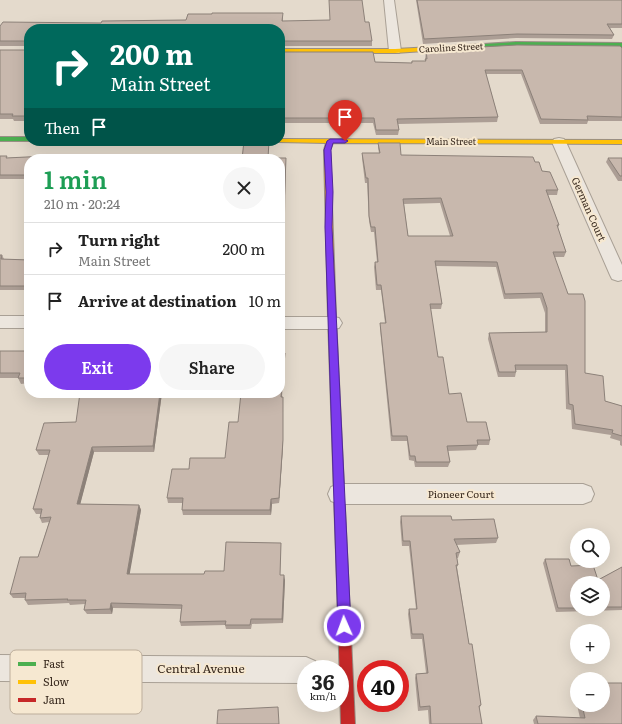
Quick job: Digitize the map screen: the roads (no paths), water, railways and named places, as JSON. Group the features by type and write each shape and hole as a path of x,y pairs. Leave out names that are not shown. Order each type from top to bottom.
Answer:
{"street":[{"path":"388,0 395,51"},
{"name":"Caroline Street","path":"285,51 395,51 516,44 622,44"},
{"path":"0,139 24,139"},
{"name":"Main Street","path":"285,141 622,142"},
{"path":"330,141 327,150 339,494 343,660"},
{"name":"German Court","path":"559,142 618,275"},
{"path":"0,322 24,322"},
{"path":"285,323 333,323"},
{"name":"Pioneer Court","path":"339,494 583,494"},
{"name":"Central Avenue","path":"0,668 10,668"},
{"name":"Central Avenue","path":"142,669 297,670"},
{"path":"347,712 348,724"}]}
